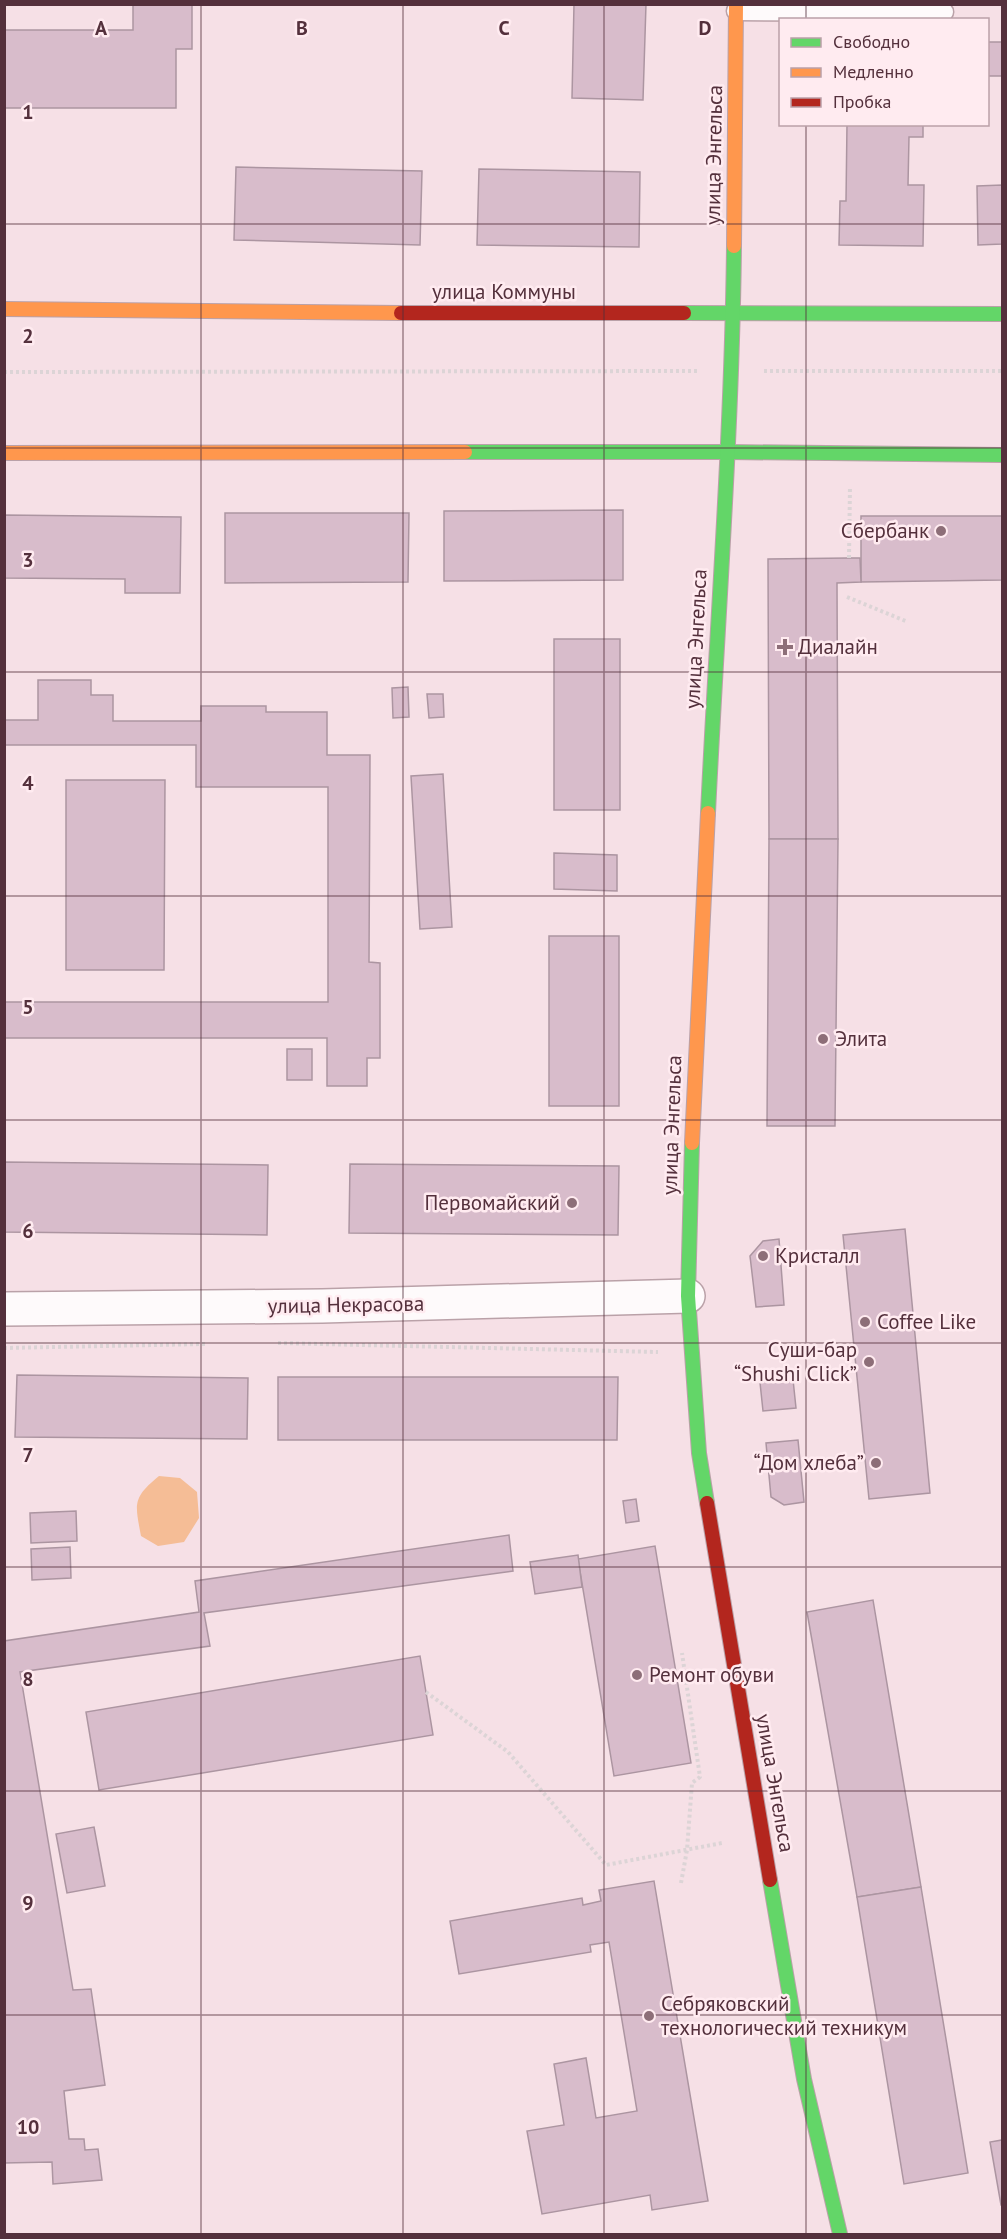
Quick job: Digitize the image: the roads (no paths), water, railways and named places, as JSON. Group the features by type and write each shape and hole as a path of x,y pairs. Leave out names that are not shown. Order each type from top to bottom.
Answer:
{"street":[{"name":"улица Энгельса","path":"736,8 733,314 729,452 718,609 693,1104 688,1296 699,1453 717,1566 804,2079 840,2235"},
{"name":"улица Коммуны","path":"4,309 186,312 1002,314"},
{"path":"4,453 729,452 1002,455"},
{"name":"улица Некрасова","path":"4,1309 322,1306 688,1296"}],"lane":[{"path":"736,8 944,12"}],"place":[{"name":"Сбербанк","path":"941,531"},
{"name":"Диалайн","path":"785,647"},
{"name":"Элита","path":"823,1039"},
{"name":"Первомайский","path":"572,1203"},
{"name":"Кристалл","path":"763,1256"},
{"name":"Coffee Like","path":"865,1322"},
{"name":"Суши-бар “Shushi Click”","path":"869,1362"},
{"name":"“Дом хлеба”","path":"876,1463"},
{"name":"Ремонт обуви","path":"637,1675"},
{"name":"Себряковский технологический техникум","path":"649,2016"}]}
